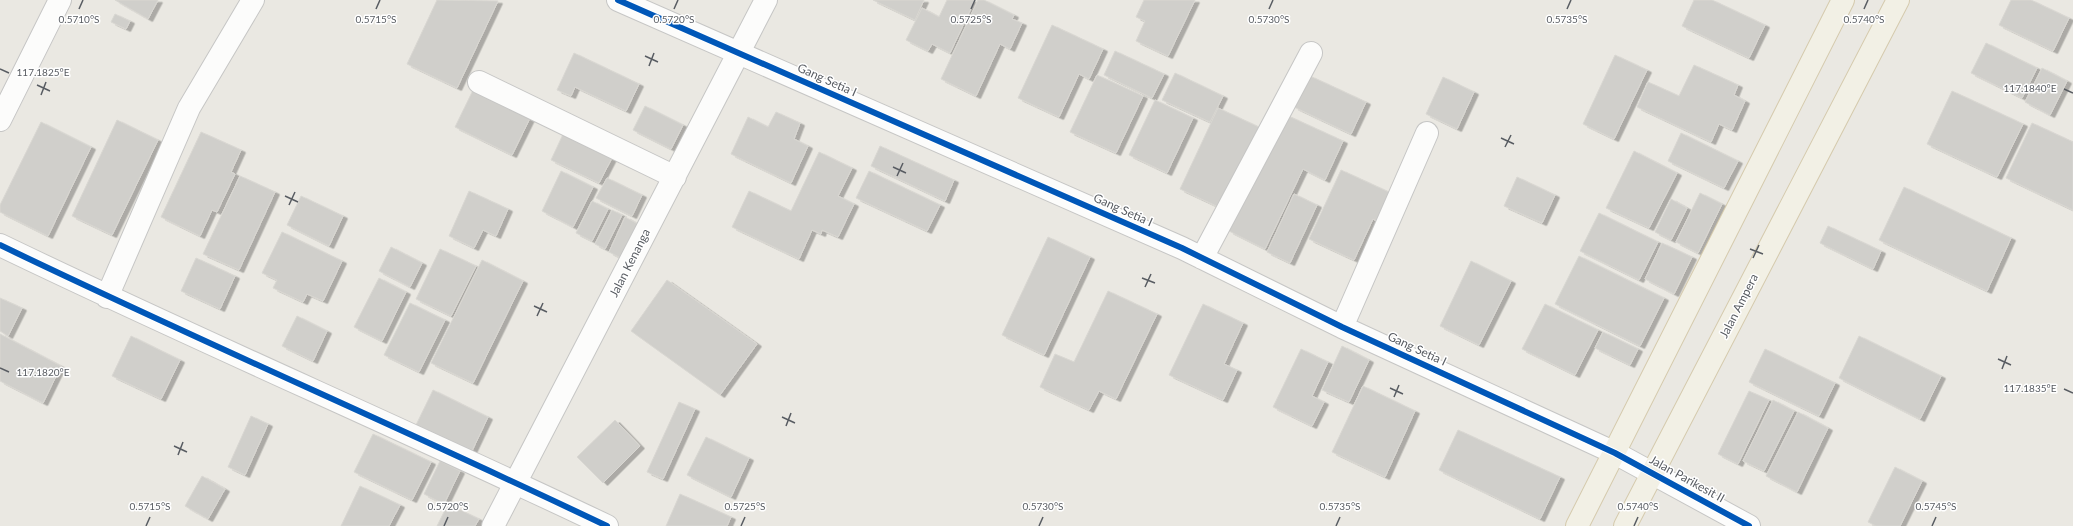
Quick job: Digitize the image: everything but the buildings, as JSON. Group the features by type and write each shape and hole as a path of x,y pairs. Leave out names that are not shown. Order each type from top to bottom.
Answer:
{"main road":[{"path":"1578,526 1843,0"},
{"name":"Jalan Ampera","path":"1625,526 1898,0"}],"street":[{"path":"0,120 60,0"},
{"path":"107,297 189,108 253,0"},
{"name":"Gang Setia I","path":"618,0 1202,258 1342,327 1615,453"},
{"name":"Jalan Kenanga","path":"493,526 766,0"},
{"path":"1202,258 1311,53"},
{"path":"480,82 675,177"},
{"path":"1342,327 1427,133"},
{"path":"0,245 107,297 516,482 607,526"},
{"name":"Jalan Parikesit II","path":"1615,453 1749,526"}],"cycle path":[{"path":"618,0 1182,248 1342,327 1615,453 1749,526"},
{"path":"0,245 607,526"}]}
